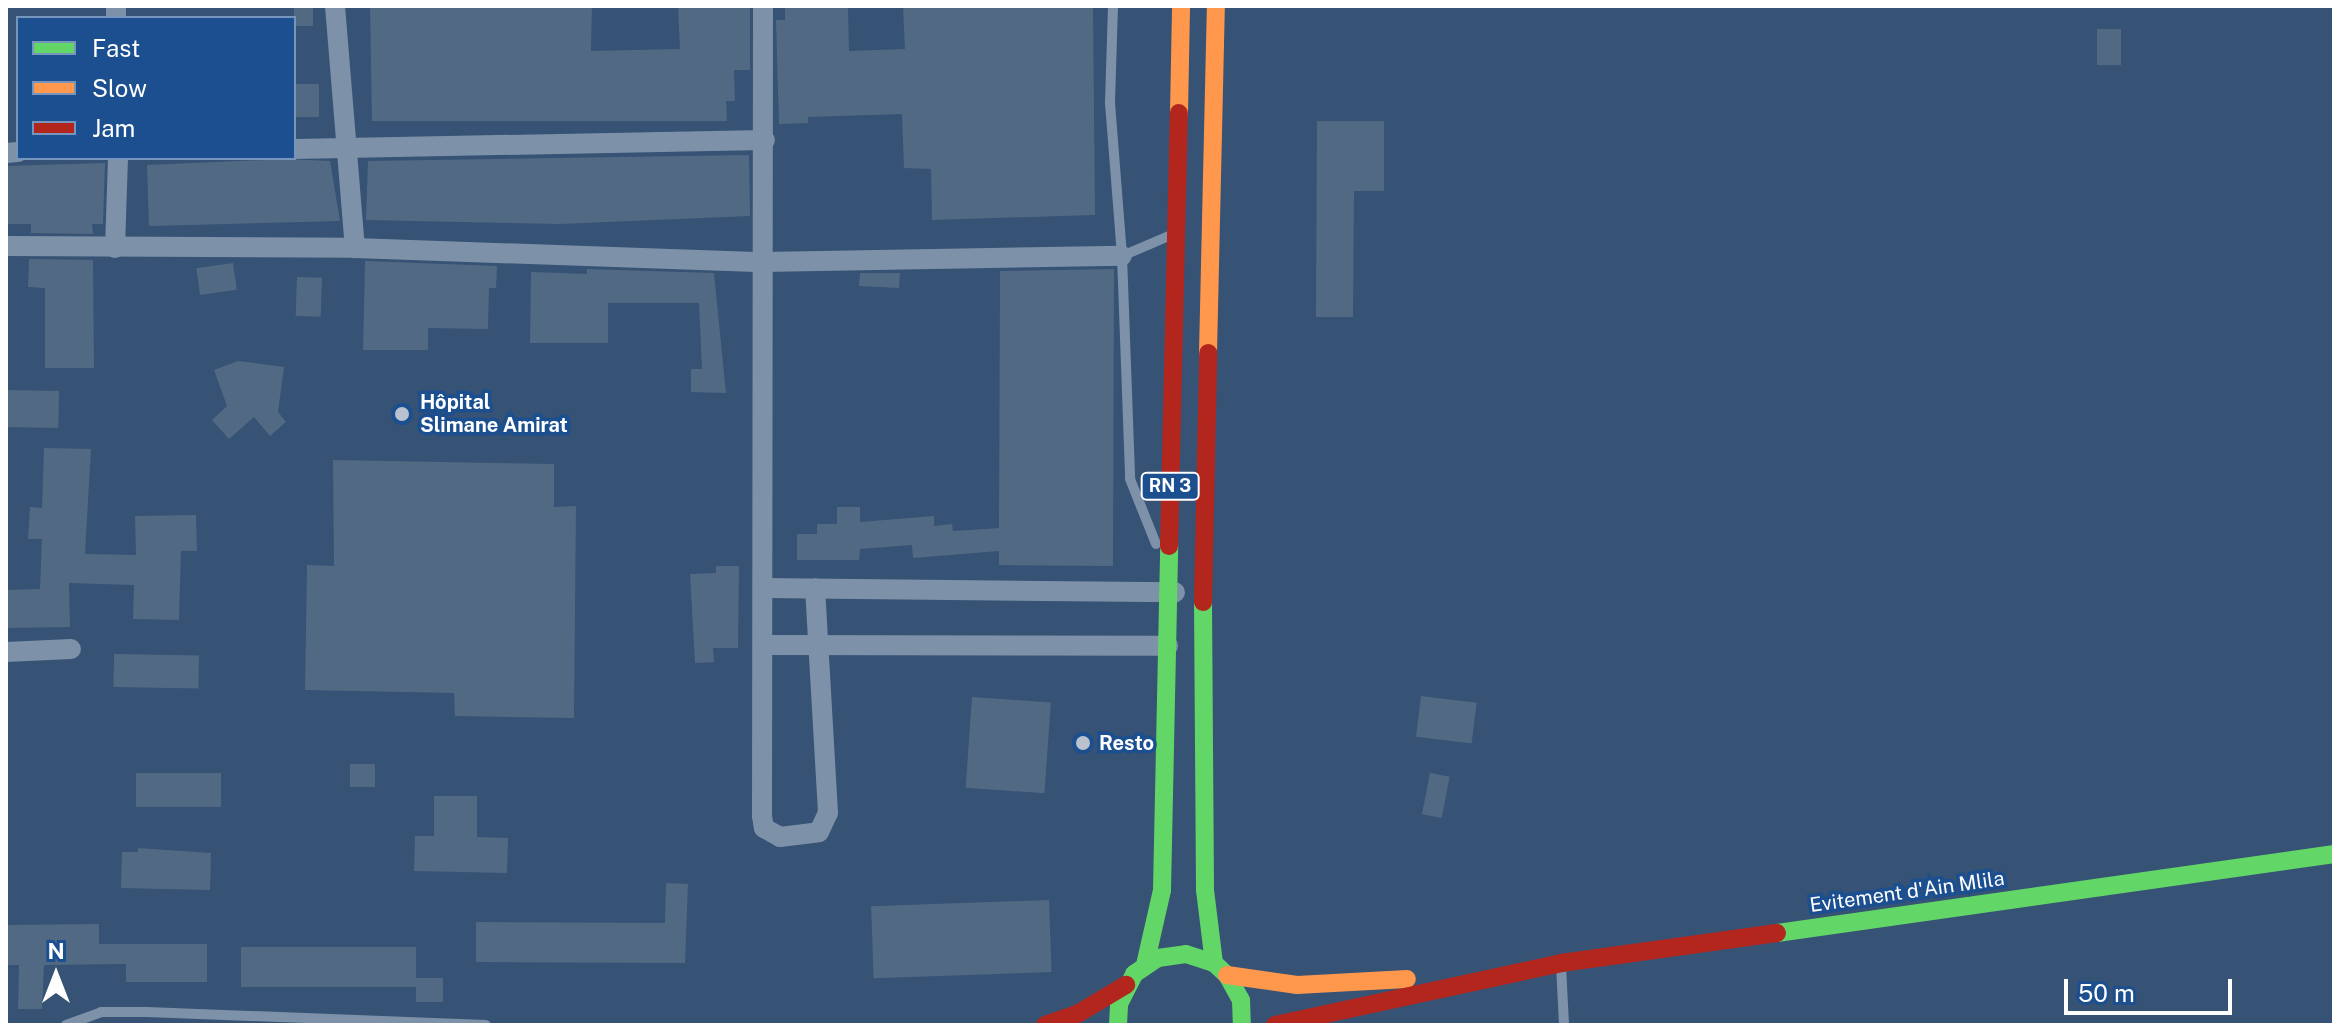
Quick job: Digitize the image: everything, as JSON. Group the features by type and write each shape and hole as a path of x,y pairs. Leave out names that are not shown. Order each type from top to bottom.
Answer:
{"main road":[{"name":"RN 3","path":"1145,965 1162,890 1181,6"},
{"name":"RN 3","path":"1216,6 1203,592 1205,890 1220,969"},
{"name":"Evitement d'Ain Mlila","path":"1487,975 2334,854"},
{"path":"1045,1025 1079,1013 1126,985 1145,965 1186,954 1220,969 1297,985 1487,975"},
{"path":"1220,969 1241,1000 1242,1025"},
{"path":"1275,1025 1487,975"},
{"path":"1118,1025 1126,985"}],"street":[{"path":"335,6 355,248"},
{"path":"763,6 762,816 764,828 780,837 819,832 828,813 815,588"},
{"path":"296,149 765,140"},
{"path":"115,248 118,160"},
{"path":"6,246 355,248 763,262 1122,256"},
{"path":"764,588 1168,584 1203,592"},
{"path":"764,645 1168,646"},
{"path":"6,652 71,649"}],"lane":[{"path":"1113,6 1110,103 1122,256 1130,479 1168,584"},
{"path":"1122,256 1176,232"},
{"path":"1561,963 1564,1025"},
{"path":"66,1025 101,1012 486,1025"}],"building":[{"path":"294,6 313,6 313,26 296,26"},
{"path":"370,6 592,6 591,51 680,49 678,6 750,6 750,70 734,70 735,101 726,101 727,121 372,121"},
{"path":"785,6 848,6 849,51 905,49 903,6 1093,6 1095,215 932,220 931,169 904,168 902,114 808,117 808,123 779,124 776,20 785,20"},
{"path":"2097,29 2121,29 2121,65 2097,65"},
{"path":"296,84 319,84 319,117 296,117"},
{"path":"1317,121 1384,121 1384,191 1354,191 1353,317 1316,317"},
{"path":"749,155 750,216 560,224 366,220 368,161"},
{"path":"263,160 330,161 340,221 149,226 147,165"},
{"path":"105,163 103,224 92,224 93,234 31,233 31,224 6,224 6,166"},
{"path":"29,259 93,260 94,368 45,368 45,288 28,287"},
{"path":"365,261 497,266 496,288 489,288 488,329 428,328 428,350 363,350"},
{"path":"233,263 237,290 200,295 196,268"},
{"path":"587,269 714,273 726,393 691,392 691,369 702,369 699,303 608,303 608,343 530,343 531,272 587,274"},
{"path":"1114,269 1113,566 999,565 999,551 913,558 912,545 860,549 859,560 797,560 797,534 817,534 817,524 837,524 837,507 860,507 860,522 934,516 934,526 952,524 953,531 999,528 1000,271"},
{"path":"860,273 900,273 899,288 859,286"},
{"path":"297,277 322,278 321,317 296,316"},
{"path":"238,361 284,367 278,412 286,422 270,436 254,417 229,439 212,420 227,406 214,370"},
{"path":"6,390 59,391 58,428 6,427"},
{"path":"44,448 91,449 85,554 136,555 135,516 196,515 197,551 181,551 179,620 133,619 134,585 69,583 70,627 6,628 6,590 40,589 42,539 28,539 30,507 42,508"},
{"path":"333,460 554,464 554,507 576,506 574,718 455,716 454,693 305,690 307,565 334,566"},
{"path":"716,566 739,566 738,648 713,648 714,662 695,663 690,574 716,573"},
{"path":"114,654 199,655 198,688 113,687"},
{"path":"1421,696 1477,703 1472,744 1416,737"},
{"path":"972,697 1051,703 1044,793 966,788"},
{"path":"350,764 375,764 375,787 350,787"},
{"path":"136,773 221,773 221,807 136,807"},
{"path":"1430,773 1450,777 1442,818 1422,814"},
{"path":"434,796 477,796 477,837 508,838 507,873 414,871 415,836 434,836"},
{"path":"138,848 211,853 210,890 121,888 122,852 138,852"},
{"path":"666,883 688,884 685,963 476,962 476,922 665,923"},
{"path":"1049,900 1052,972 874,978 871,906"},
{"path":"99,924 99,944 207,944 207,982 126,982 126,964 44,965 42,1009 18,1009 19,965 6,965 6,925"},
{"path":"241,947 416,947 416,987 241,987"},
{"path":"416,978 443,978 443,1002 416,1002"}],"traffic: fast":[{"path":"1145,965 1162,890 1169,546"},
{"path":"1203,602 1205,890 1214,963"},
{"path":"1777,933 2334,854"},
{"path":"1118,1025 1119,1004 1134,974 1158,958 1186,954 1214,963 1227,975 1241,1000 1242,1025"}],"traffic: slow":[{"path":"1179,113 1181,6"},
{"path":"1208,353 1216,6"},
{"path":"1227,975 1297,985 1407,979"}],"traffic: jam":[{"path":"1169,546 1179,113"},
{"path":"1203,602 1208,353"},
{"path":"1275,1025 1561,963 1777,933"},
{"path":"1045,1025 1079,1013 1126,985"}],"place":[{"name":"Hôpital Slimane Amirat","path":"402,414"},
{"name":"Resto","path":"1083,743"}]}
